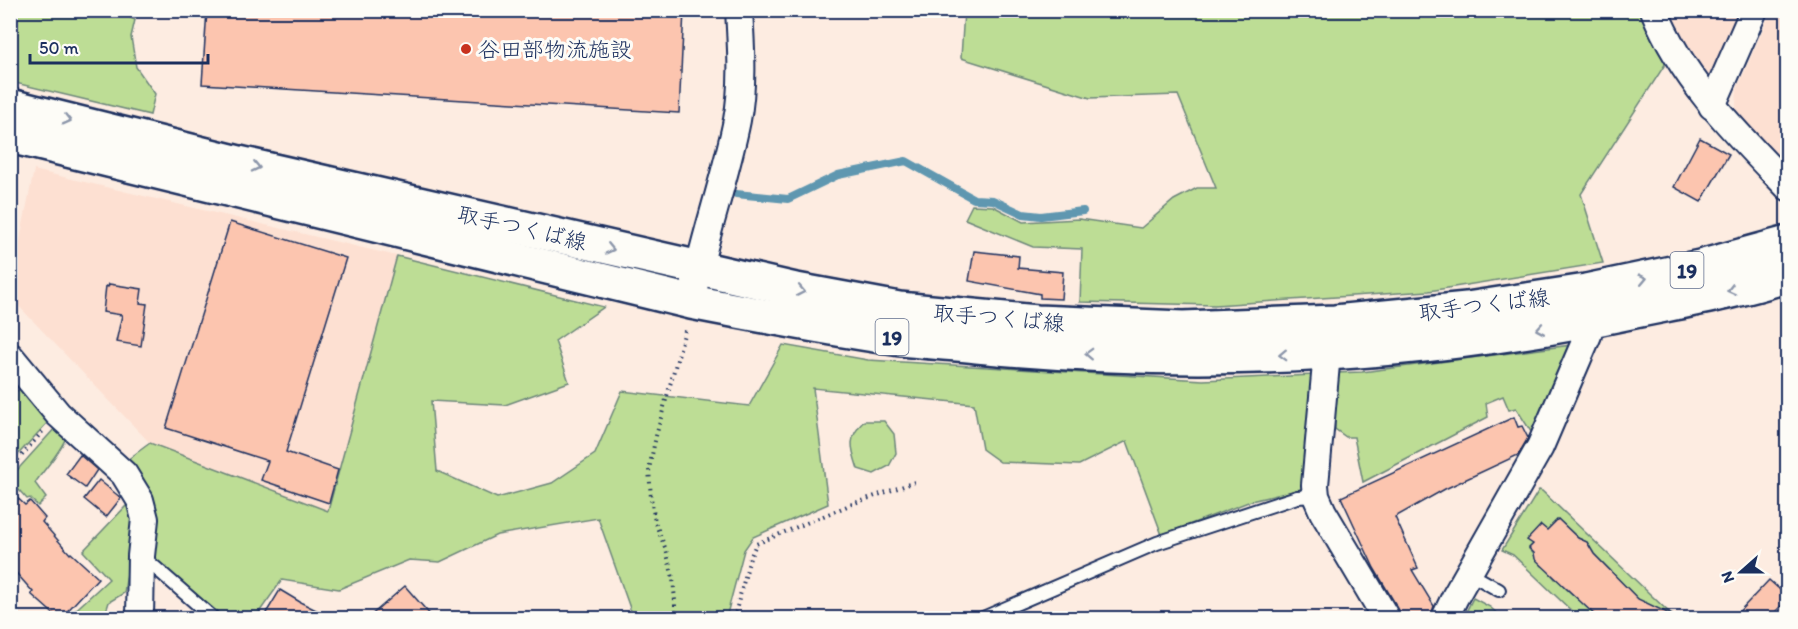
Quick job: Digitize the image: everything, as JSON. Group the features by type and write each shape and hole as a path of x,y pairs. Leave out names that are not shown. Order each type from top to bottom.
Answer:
{"main road":[{"name":"取手つくば線","path":"10,106 239,163 697,269 899,309 1037,322 1183,328 1335,322 1467,309 1586,291 1700,267 1788,243"},
{"name":"取手つくば線","path":"10,136 691,302 791,322 896,338 1038,352 1189,358 1327,353 1469,340 1590,321 1788,275"}],"street":[{"path":"691,302 697,269 723,183 737,118 742,70 739,10"},
{"path":"1654,10 1663,32 1712,106 1788,187"},
{"path":"1712,106 1754,10"},
{"path":"1445,618 1540,447 1588,335 1590,321"},
{"path":"1327,353 1315,485 1316,496 1334,532 1386,618"},
{"path":"10,356 58,414 124,474 135,492 145,519 141,556 140,618"}],"lane":[{"path":"983,618 1157,543 1297,497 1316,496"},
{"path":"141,556 213,618"},
{"path":"1469,573 1499,590"}],"path":[{"path":"675,618 673,578 666,550 655,522 650,470 656,436 681,351 691,302"},
{"path":"10,469 58,414"},
{"path":"734,618 756,544 852,504 915,482"}],"shaded area":[{"path":"1668,11 1746,11 1720,72 1709,76 1699,67"},
{"path":"1771,11 1787,11 1787,167 1737,115 1737,89"},
{"path":"34,170 397,256 328,512 150,443 11,298 11,285"}],"green space":[{"path":"11,10 116,11 135,20 131,37 136,67 155,94 150,115 11,82"},
{"path":"1643,10 1666,63 1581,194 1603,263 1429,291 1215,305 1080,302 1082,249 1033,247 965,219 972,205 993,206 1023,222 1079,219 1141,228 1174,200 1197,188 1216,188 1178,95 1090,98 961,58 964,11"},
{"path":"397,256 604,307 555,341 569,382 505,405 431,401 437,471 497,498 552,483 595,454 622,391 749,406 783,345 868,360 1203,380 1314,375 1306,488 1251,501 1162,535 1127,441 1079,465 1000,462 982,449 974,404 813,388 828,504 753,537 744,550 726,618 641,618 631,611 598,518 497,535 440,562 409,560 339,589 282,580 255,618 225,618 151,558 157,527 142,477 127,460 150,443 328,511"},
{"path":"1572,345 1535,438 1516,408 1509,410 1503,396 1486,403 1488,417 1363,482 1354,437 1346,437 1335,429 1335,373 1362,372"},
{"path":"23,386 49,421 11,462 11,396"},
{"path":"864,421 884,421 894,434 896,453 889,466 874,474 858,469 852,449 855,433"},
{"path":"56,427 67,435 57,454 35,483 46,498 38,506 19,490 11,497 10,478"},
{"path":"1539,490 1542,491 1675,618 1657,618 1618,579 1589,609 1594,614 1594,618 1579,618 1513,555 1502,550","holes":["1558,519 1578,538 1587,542 1594,554 1611,571 1579,600 1563,586 1571,576 1564,570 1555,579 1550,573 1558,563 1542,566 1529,549"]},
{"path":"127,505 134,525 124,593 109,602 104,618 67,618 109,579 83,551"},
{"path":"1473,598 1490,607 1502,618 1463,618"}],"building":[{"name":"谷田部物流施設","path":"207,10 684,10 679,113 202,84"},
{"path":"1700,138 1729,154 1701,202 1674,187"},
{"path":"230,222 346,258 286,452 338,470 329,503 261,480 268,461 166,428"},
{"path":"974,251 1019,256 1018,268 1063,272 1061,299 1040,298 1040,294 969,281"},
{"path":"109,284 142,289 140,303 147,304 141,346 116,342 122,315 103,312 106,286 108,287"},
{"path":"1514,417 1518,427 1522,426 1528,438 1518,455 1445,489 1395,517 1418,568 1412,570 1434,606 1430,618 1401,618 1399,610 1374,568 1341,497"},
{"path":"80,455 97,470 85,488 66,474"},
{"path":"99,480 121,498 106,517 84,499"},
{"path":"10,491 25,505 30,501 45,518 42,522 70,554 98,578 61,618 58,618 31,594 33,592 10,566"},
{"path":"1558,519 1578,538 1587,542 1594,554 1638,599 1678,618 1598,618 1535,559 1534,553 1529,548 1533,544 1527,540 1541,525 1547,530"},
{"path":"1769,580 1788,599 1769,618 1733,618"},
{"path":"405,586 433,618 368,618"},
{"path":"280,590 300,602 332,618 263,618"}],"waterway":[{"path":"736,194 788,199 838,175 906,161 974,199 993,200 1023,214 1041,216 1083,211"}],"place":[{"name":"谷田部物流施設","path":"466,49"}]}
